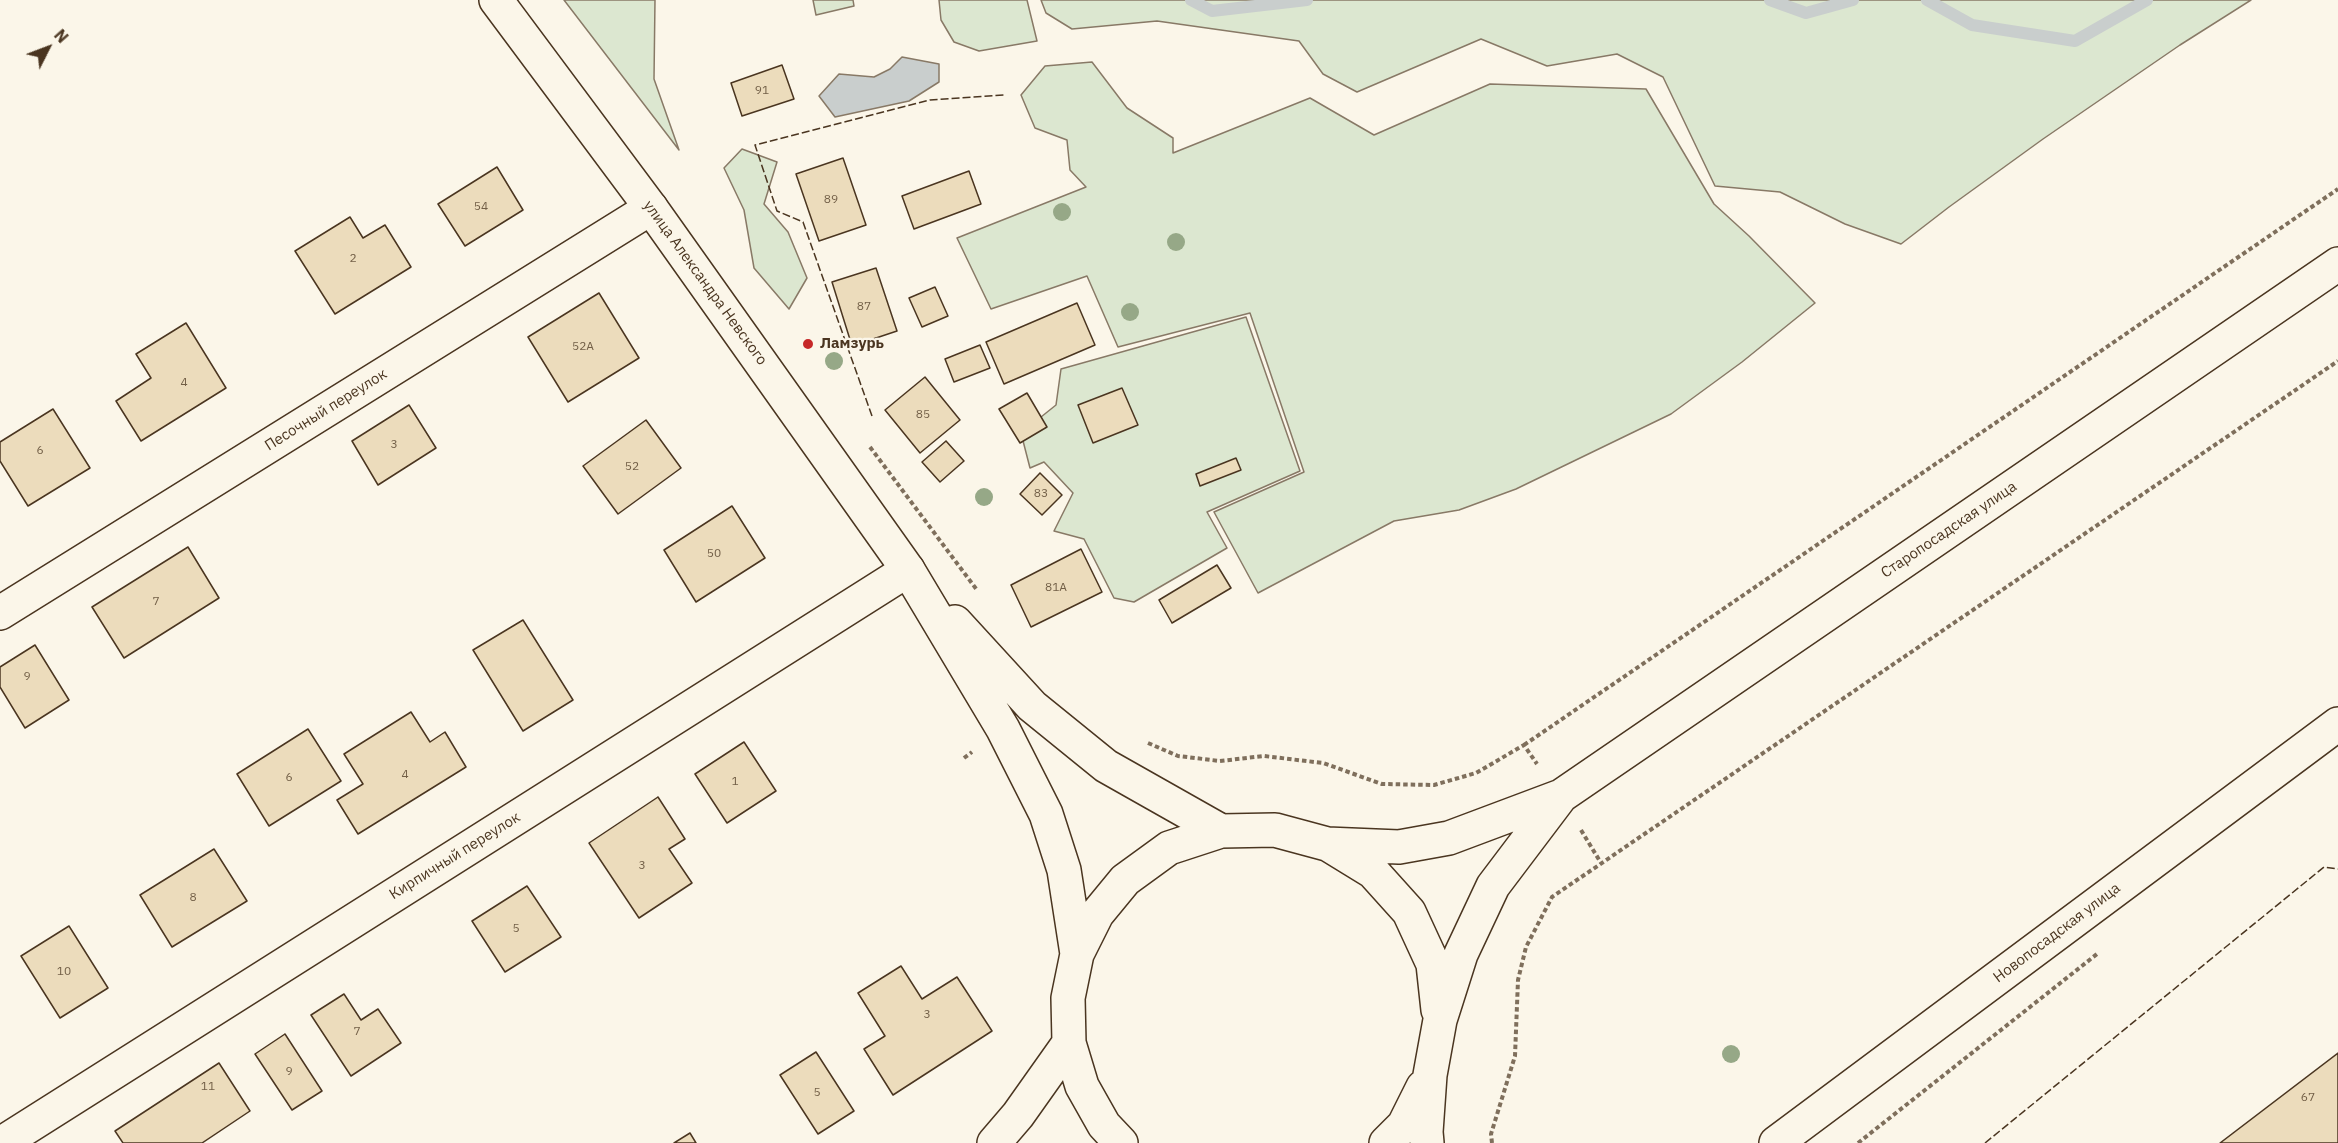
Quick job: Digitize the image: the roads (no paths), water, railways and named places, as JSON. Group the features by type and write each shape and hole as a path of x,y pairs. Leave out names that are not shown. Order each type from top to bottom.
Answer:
{"main road":[{"name":"улица Александра Невского","path":"496,0 651,208 908,570"},
{"name":"Песочный переулок","path":"0,613 651,208"},
{"name":"Старопосадская улица","path":"1561,796 2338,264"},
{"path":"908,570 1032,706 1106,766 1221,831"},
{"path":"908,570 1003,729 1046,813 1064,870 1077,954"},
{"name":"Кирпичный переулок","path":"2,1143 908,570"},
{"name":"Новопосадская улица","path":"1776,1143 2338,724"},
{"path":"1121,1143 1104,1125 1082,1086 1070,1043 1068,998 1077,954 1097,914 1125,880 1169,848 1221,831 1275,830 1327,844 1399,847 1449,838 1561,796"},
{"path":"1427,1143 1430,1075 1440,1020 1461,954 1493,886 1561,796"},
{"path":"1327,844 1373,872 1409,912 1432,964 1440,1020"},
{"path":"994,1143 1018,1115 1070,1043"},
{"path":"1386,1143 1404,1125 1430,1075"}],"waterway":[{"path":"1191,0 1212,11 1307,0"},
{"path":"1770,0 1806,13 1853,0"},
{"path":"1927,0 1972,25 2075,41 2147,0"}],"place":[{"name":"Ламзурь","path":"808,344"}]}
